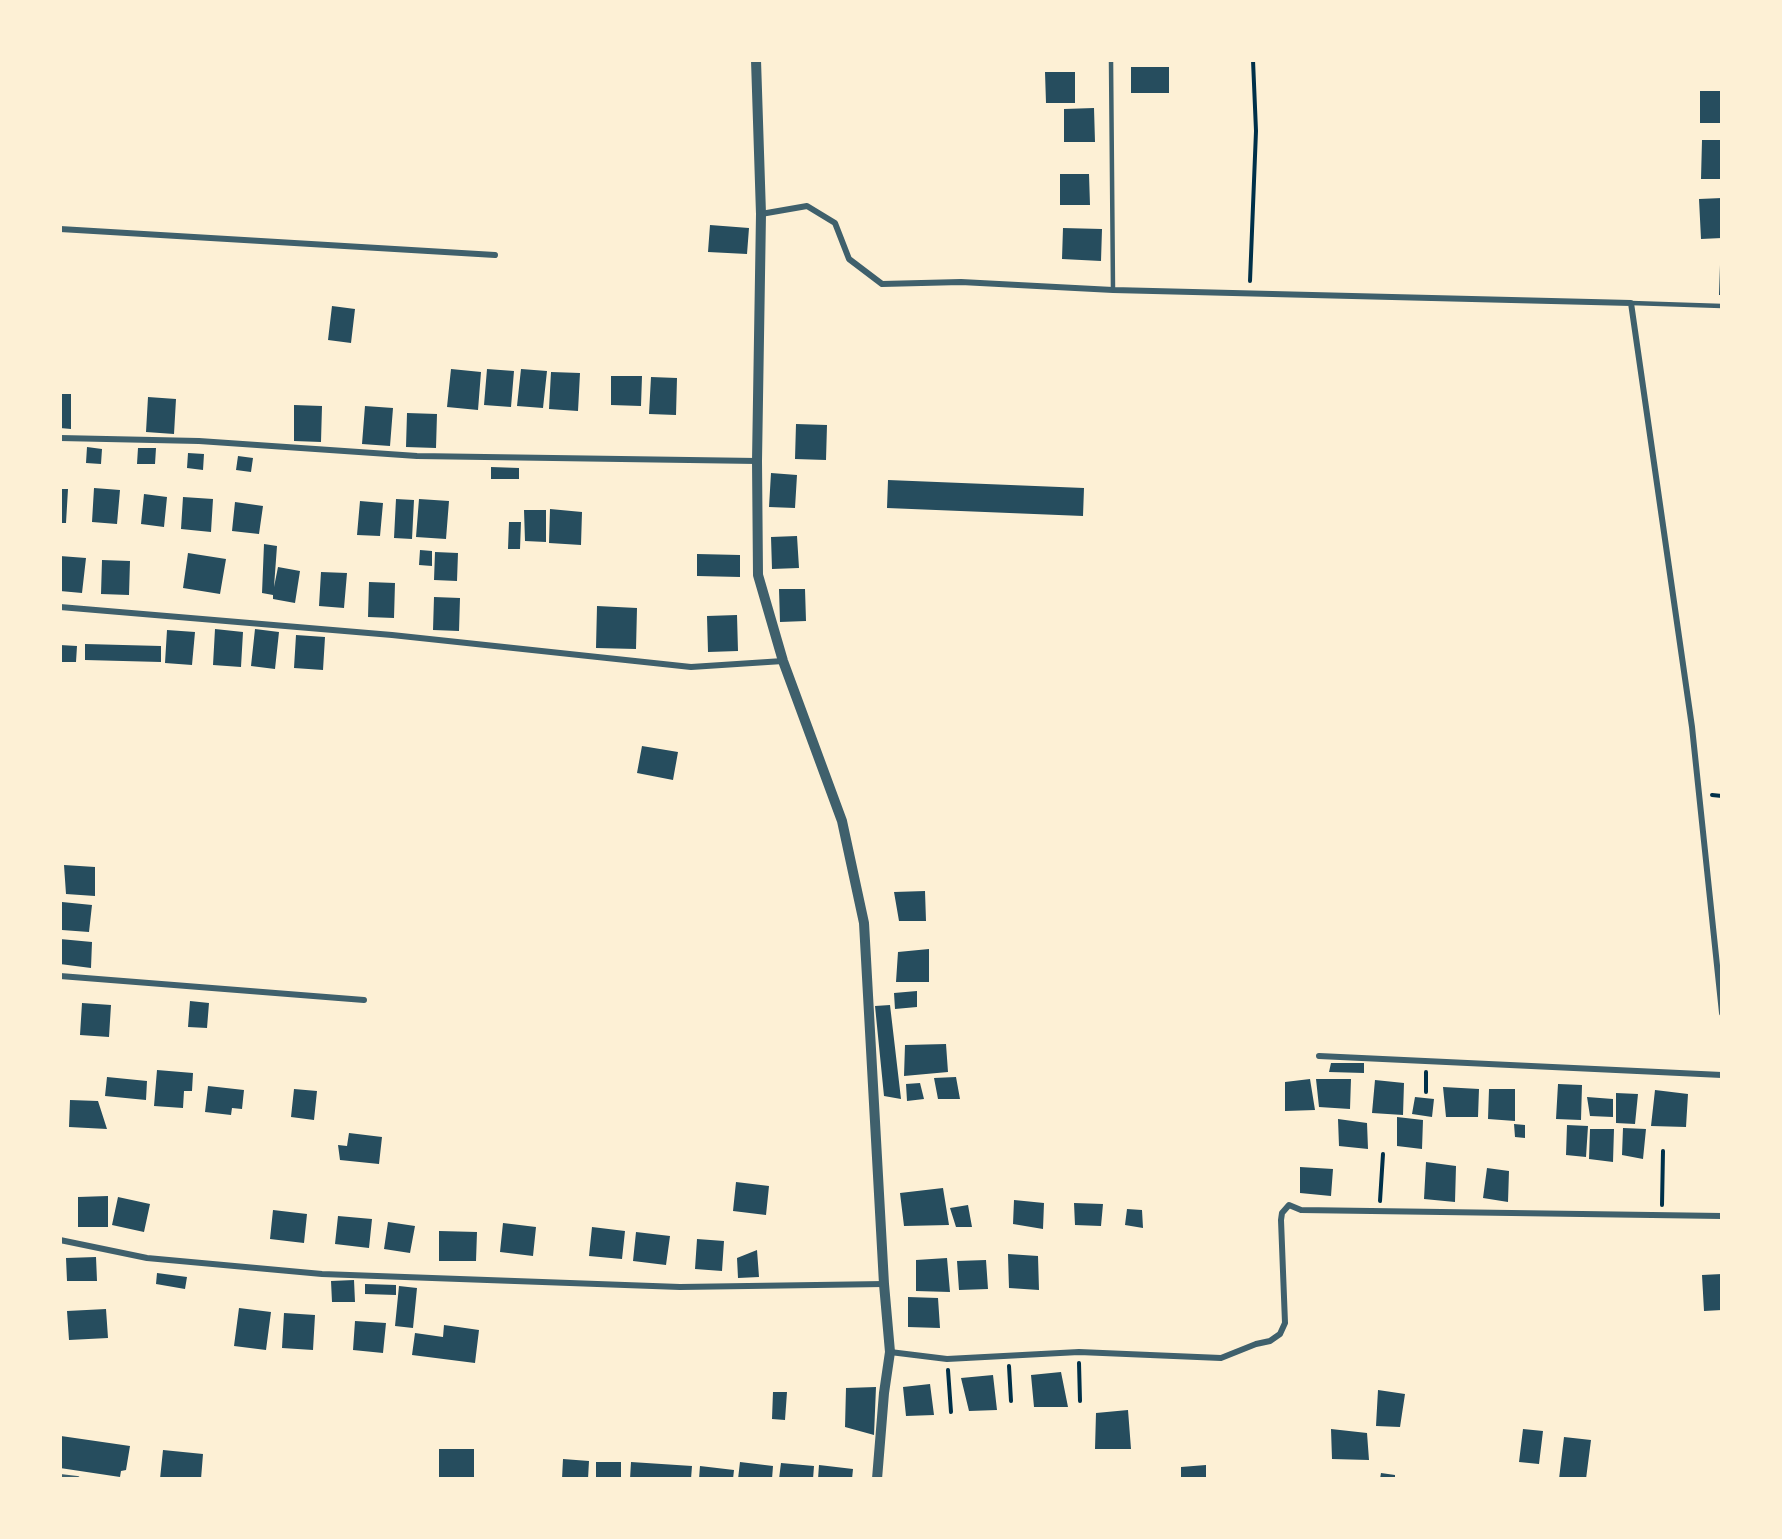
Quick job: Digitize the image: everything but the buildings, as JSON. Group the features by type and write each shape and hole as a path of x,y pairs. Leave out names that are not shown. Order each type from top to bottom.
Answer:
{"street":[{"path":"756,60 761,214 757,461 758,575 783,661 842,821 864,922 884,1284 891,1352 884,1393 877,1479"},
{"path":"761,214 807,206 835,223 849,259 882,284 961,282 1113,290 1631,303 1692,727 1722,1013"},
{"path":"60,228 495,255"},
{"path":"60,438 199,441 417,456 757,461"},
{"path":"60,607 392,635 691,667 783,661"},
{"path":"60,976 364,1000"},
{"path":"1319,1056 1722,1075"},
{"path":"891,1352 947,1359 1079,1352 1221,1358 1270,1341 1280,1334 1285,1323 1281,1221 1282,1213 1288,1205 1301,1210 1722,1216"},
{"path":"60,1240 147,1258 321,1274 680,1287 884,1284"},
{"path":"60,1477 77,1479"}],"lane":[{"path":"1111,60 1113,290"},
{"path":"1631,303 1722,306"}],"path":[{"path":"1250,293 1256,131 1253,60"},
{"path":"1425,1061 1426,1092"},
{"path":"1662,1215 1663,1151"},
{"path":"1379,1211 1383,1154"},
{"path":"1079,1352 1080,1401"},
{"path":"1008,1356 1011,1401"},
{"path":"947,1359 951,1412"}]}
